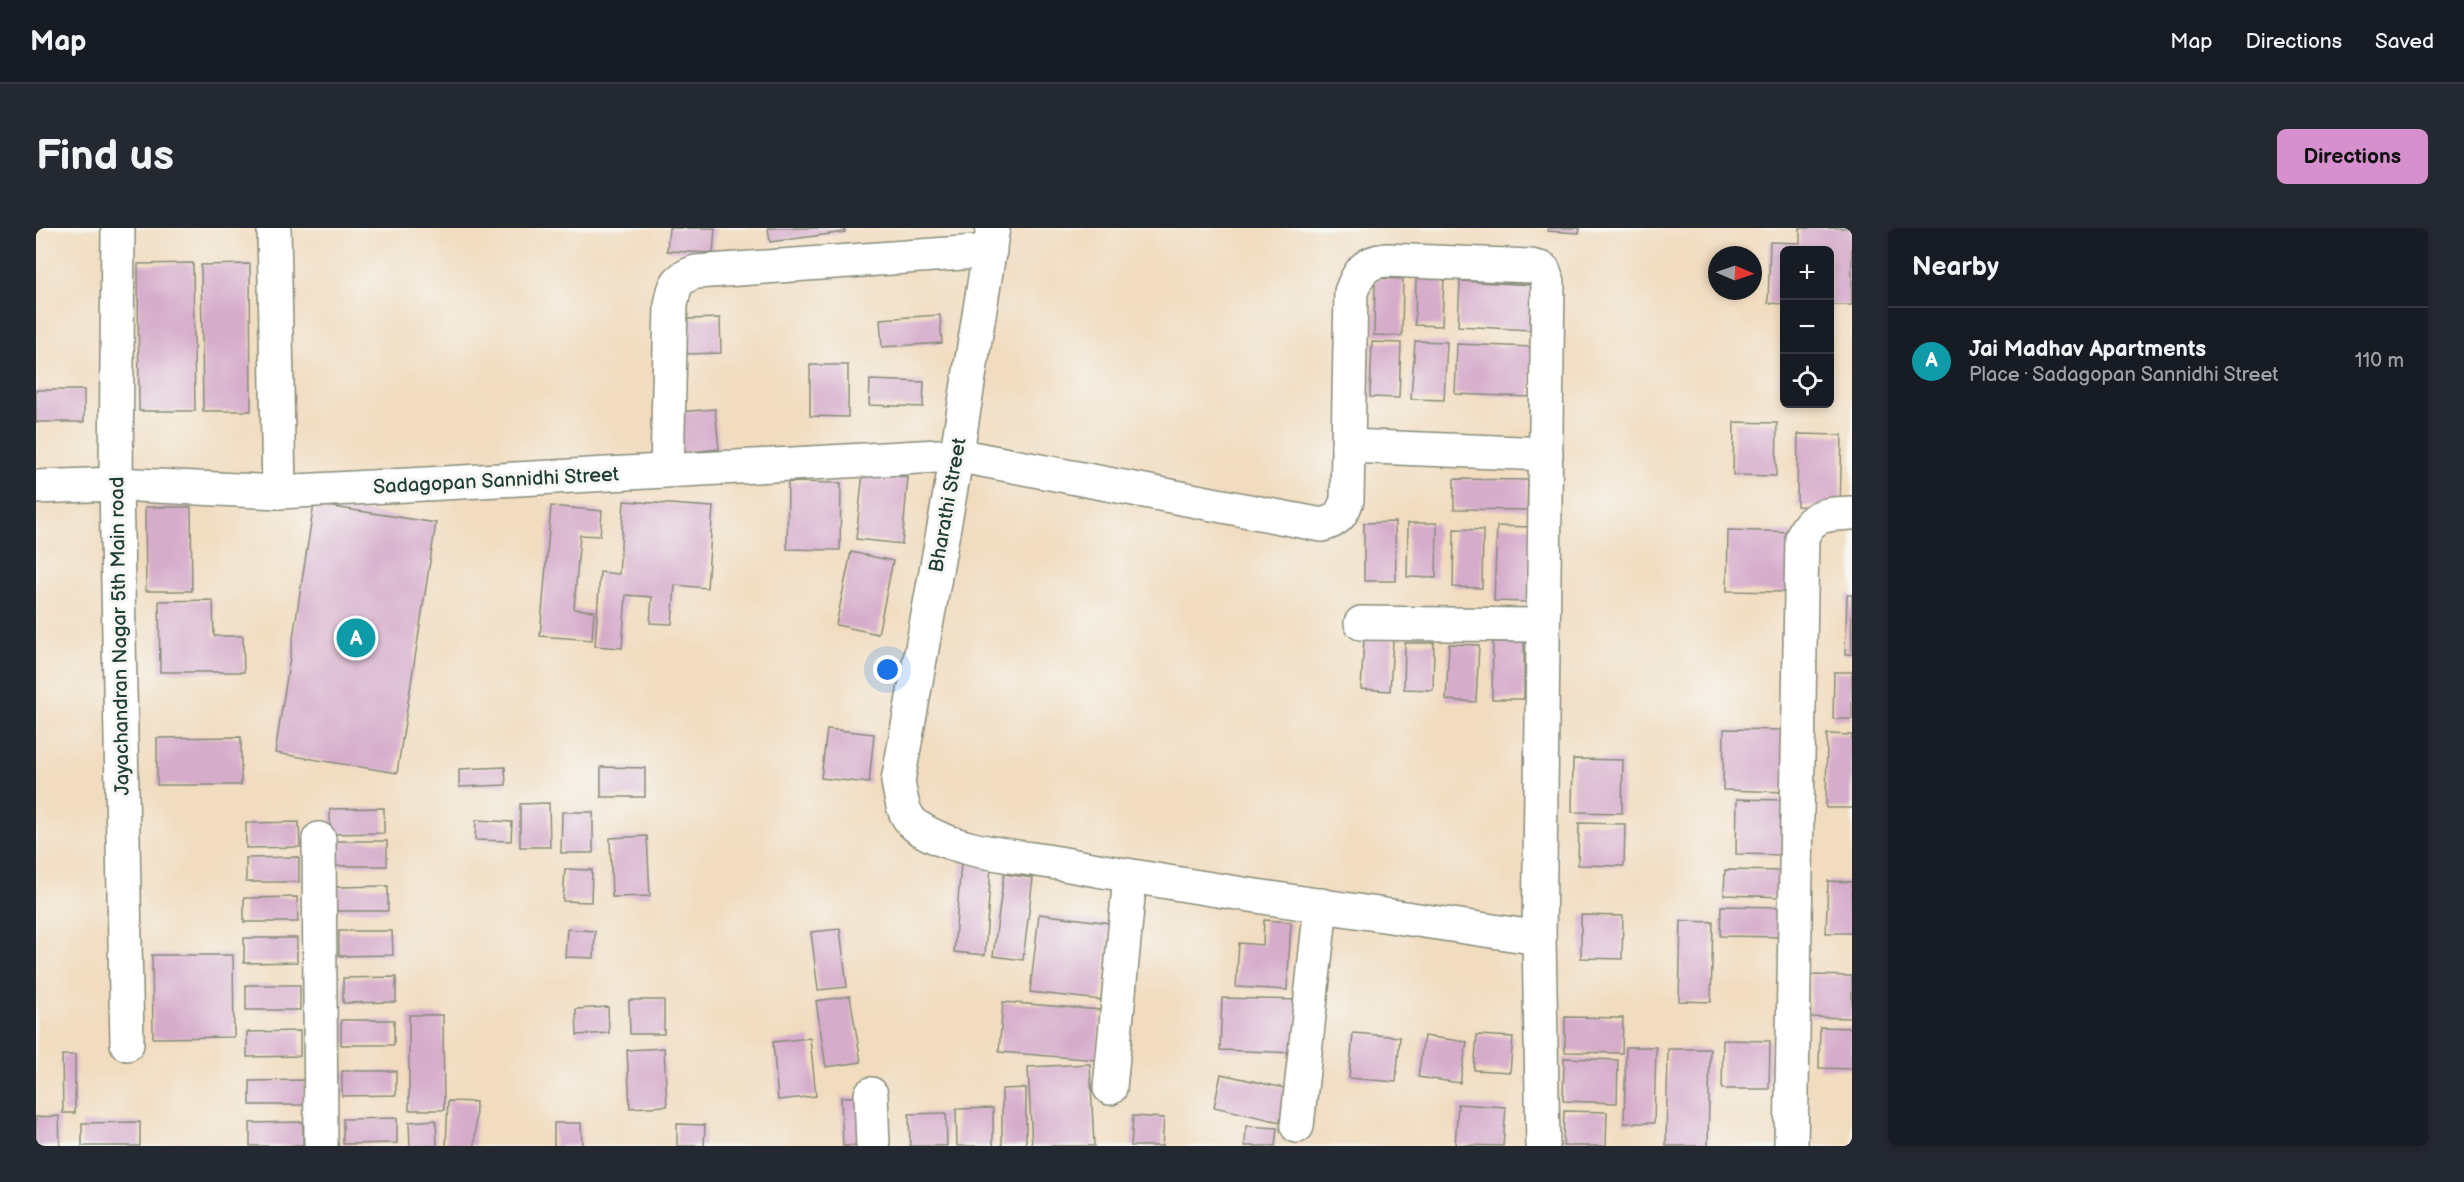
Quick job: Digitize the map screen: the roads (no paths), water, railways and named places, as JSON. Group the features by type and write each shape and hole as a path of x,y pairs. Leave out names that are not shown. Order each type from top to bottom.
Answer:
{"street":[{"name":"Jayachandran Nagar 5th Main road","path":"118,228 116,484 126,1044"},
{"path":"274,228 279,492"},
{"path":"667,470 671,305 674,287 682,277 696,272 991,239"},
{"name":"Bharathi Street","path":"991,239 956,454 898,781 902,808 914,825 946,842 1130,876"},
{"name":"Sadagopan Sannidhi Street","path":"36,487 116,484 279,492 956,454 1322,525 1334,522 1344,507 1348,446 1351,292 1357,274 1374,261 1531,266 1543,269 1547,276 1546,454"},
{"path":"1348,446 1546,454 1539,938 1543,1146"},
{"path":"1791,1146 1802,538 1812,520 1825,514 1852,513"},
{"path":"1361,623 1544,625"},
{"path":"319,839 321,1146"},
{"path":"1110,1088 1130,876 1539,938"},
{"path":"1297,1126 1321,904"},
{"path":"871,1094 873,1146"}],"place":[{"name":"Jai Madhav Apartments","path":"356,638"}]}
